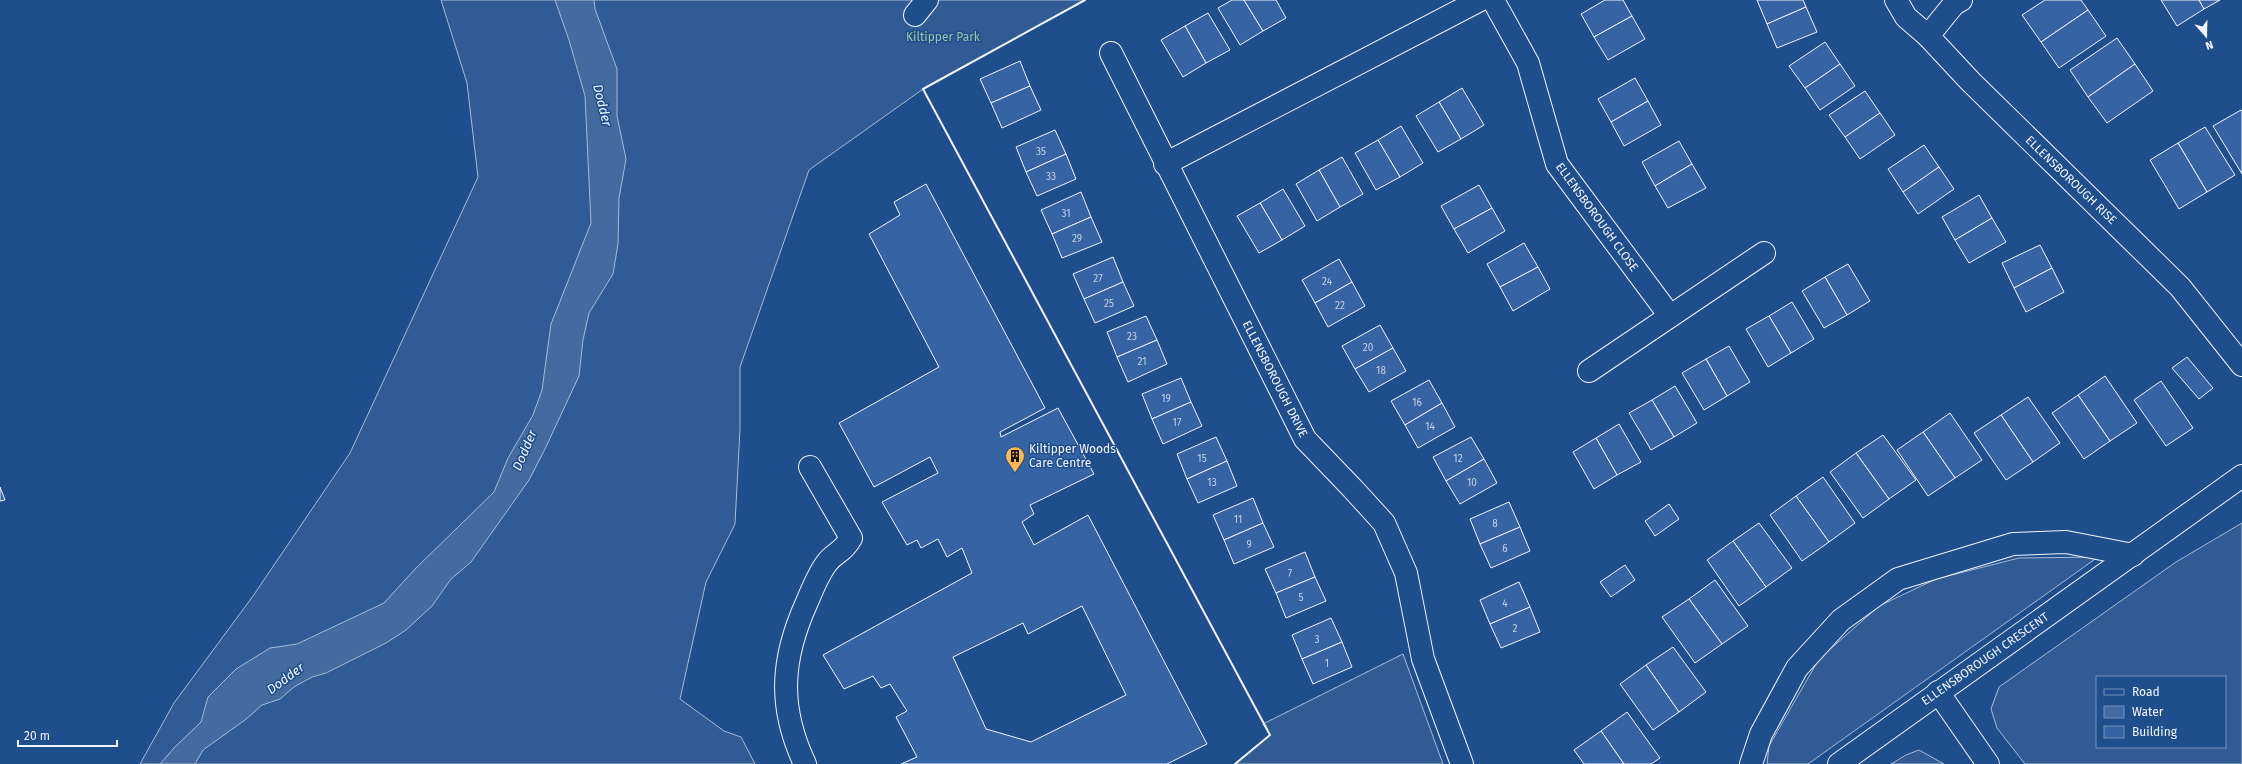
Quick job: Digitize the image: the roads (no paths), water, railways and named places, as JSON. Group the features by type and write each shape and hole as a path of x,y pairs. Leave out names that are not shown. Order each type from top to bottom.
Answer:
{"street":[{"path":"1165,164 1480,0"},
{"name":"ELLENSBOROUGH CLOSE","path":"1493,0 1528,63 1557,164 1670,316"},
{"name":"ELLENSBOROUGH RISE","path":"1896,0 1906,17 1928,36 1970,82 2180,286 2242,365"},
{"path":"1928,36 1954,4 1962,0"},
{"name":"ELLENSBOROUGH DRIVE","path":"1111,53 1165,164 1304,440 1353,489 1384,523 1406,573 1423,659 1462,764"},
{"path":"1589,371 1764,253"},
{"path":"805,764 793,740 786,702 789,651 796,627 826,563 845,548 851,538 810,467"},
{"name":"ELLENSBOROUGH CRESCENT","path":"1839,764 2242,476"},
{"path":"1750,764 1761,734 1797,668 1841,620 1898,579 2013,544 2066,542 2133,555"},
{"path":"1938,692 1988,764"}],"water":[{"name":"Dodder","path":"555,0 594,0 595,9 617,69 617,116 626,159 619,198 618,244 613,274 589,313 583,340 579,376 529,480 471,562 451,579 432,606 406,630 386,643 326,673 312,677 294,687 280,699 262,705 245,720 203,750 195,764 160,764 201,722 208,697 236,669 270,648 297,644 384,603 416,568 494,492 508,458 533,415 542,390 551,324 591,223 585,96 569,40"}],"place":[{"name":"Kiltipper Woods Care Centre","path":"1015,473"}],"park label":[{"name":"Kiltipper Park","path":"943,37"}]}
